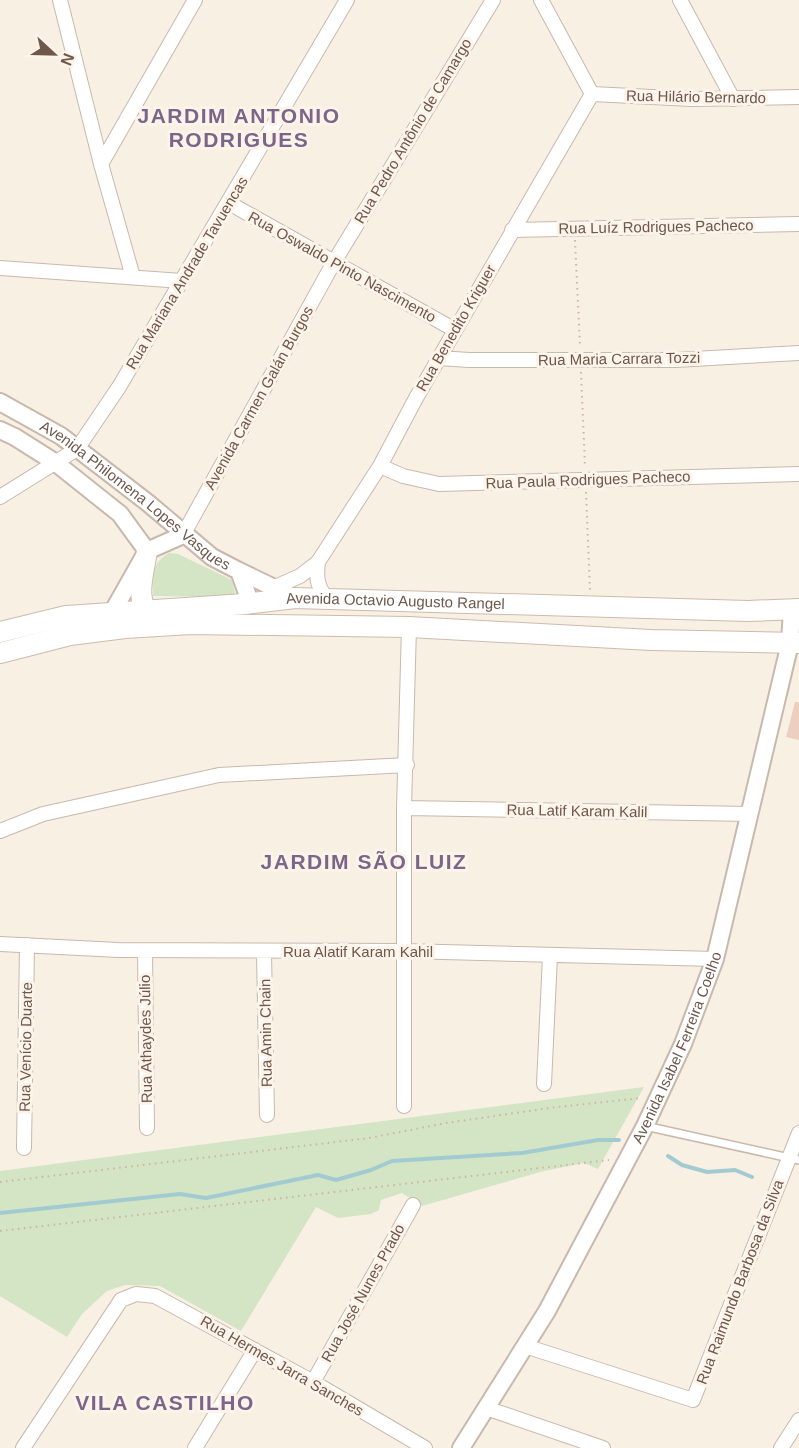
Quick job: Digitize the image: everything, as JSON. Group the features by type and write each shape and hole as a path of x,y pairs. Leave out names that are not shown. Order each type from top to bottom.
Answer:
{"main road":[{"path":"147,550 141,591 145,611 154,618 191,624 230,616 239,612 245,604"},
{"name":"Avenida Octavio Augusto Rangel","path":"0,632 66,616 245,604 295,598 748,611 796,609"},
{"name":"Avenida Octavio Augusto Rangel","path":"0,653 70,635 124,628 191,624 409,627 651,640 795,643"}],"street":[{"path":"60,0 100,164 133,277"},
{"path":"100,164 195,0"},
{"name":"Rua Mariana Andrade Tavuencas","path":"77,449 119,387 347,0"},
{"name":"Rua Pedro Antônio de Camargo","path":"334,262 493,0"},
{"path":"541,0 592,94"},
{"path":"680,0 733,99"},
{"name":"Rua Hilário Bernardo","path":"592,94 692,99 799,98"},
{"name":"Rua Benedito Kriguer","path":"275,587 300,576 318,562 380,466 439,358 592,94"},
{"name":"Rua Oswaldo Pinto Nascimento","path":"229,203 455,330"},
{"name":"Rua Luíz Rodrigues Pacheco","path":"512,230 799,224"},
{"name":"Avenida Carmen Galán Burgos","path":"183,535 334,262"},
{"path":"1,266 182,281"},
{"name":"Rua Maria Carrara Tozzi","path":"439,358 676,360 799,353"},
{"name":"Avenida Philomena Lopes Vasques","path":"0,402 60,436 148,503 183,535 212,557 240,571 249,599 245,604"},
{"name":"Avenida Philomena Lopes Vasques","path":"0,430 56,463 120,514 147,550"},
{"path":"0,497 77,449"},
{"name":"Rua Paula Rodrigues Pacheco","path":"380,466 403,476 439,484 799,474"},
{"path":"112,613 147,550 183,535"},
{"path":"318,562 316,579 319,589 327,599"},
{"path":"240,571 295,598"},
{"name":"Avenida Isabel Ferreira Coelho","path":"461,1448 547,1311 645,1126 683,1044 715,959 787,651 795,643 796,609"},
{"path":"404,1106 404,808 407,765 409,627"},
{"path":"0,831 43,814 219,775 407,765"},
{"name":"Rua Latif Karam Kalil","path":"404,808 750,814"},
{"name":"Rua Alatif Karam Kahil","path":"0,944 145,951 404,951 715,959"},
{"name":"Rua Venício Duarte","path":"24,1148 27,945"},
{"name":"Rua Athaydes Júlio","path":"145,951 147,1128"},
{"name":"Rua Amin Chain","path":"264,952 267,1115"},
{"path":"544,1084 550,956"},
{"name":"Rua Raimundo Barbosa da Silva","path":"525,1346 693,1400 771,1201 792,1159 799,1133"},
{"name":"Rua José Nunes Prado","path":"313,1382 413,1205"},
{"name":"Rua Hermes Jarra Sanches","path":"23,1448 121,1300 135,1294 155,1296 313,1382 425,1448"},
{"path":"195,1448 255,1350"},
{"path":"486,1408 603,1448"},
{"path":"781,1448 799,1420"}],"lane":[{"path":"645,1126 792,1159"}],"path":[{"path":"575,229 591,607"},
{"path":"0,1182 369,1138 446,1123 557,1107 645,1098 639,1107"},
{"path":"0,1231 608,1161 613,1152"}],"green space":[{"path":"169,553 178,554 232,580 236,597 153,596 154,571 163,557"},
{"path":"644,1087 598,1169 584,1163 544,1171 422,1206 402,1193 381,1200 379,1210 371,1214 338,1218 316,1207 241,1331 160,1286 125,1285 107,1291 82,1314 67,1337 0,1296 0,1171"}],"building":[{"path":"795,702 799,702 799,740 786,737"}],"waterway":[{"path":"0,1213 180,1194 206,1198 318,1175 336,1180 392,1161 522,1153 598,1140 619,1140"},
{"path":"668,1156 682,1165 707,1172 735,1170 752,1177"}],"district":[{"name":"JARDIM ANTONIO RODRIGUES","path":"239,128"},
{"name":"JARDIM SÃO LUIZ","path":"364,862"},
{"name":"VILA CASTILHO","path":"165,1403"}]}
